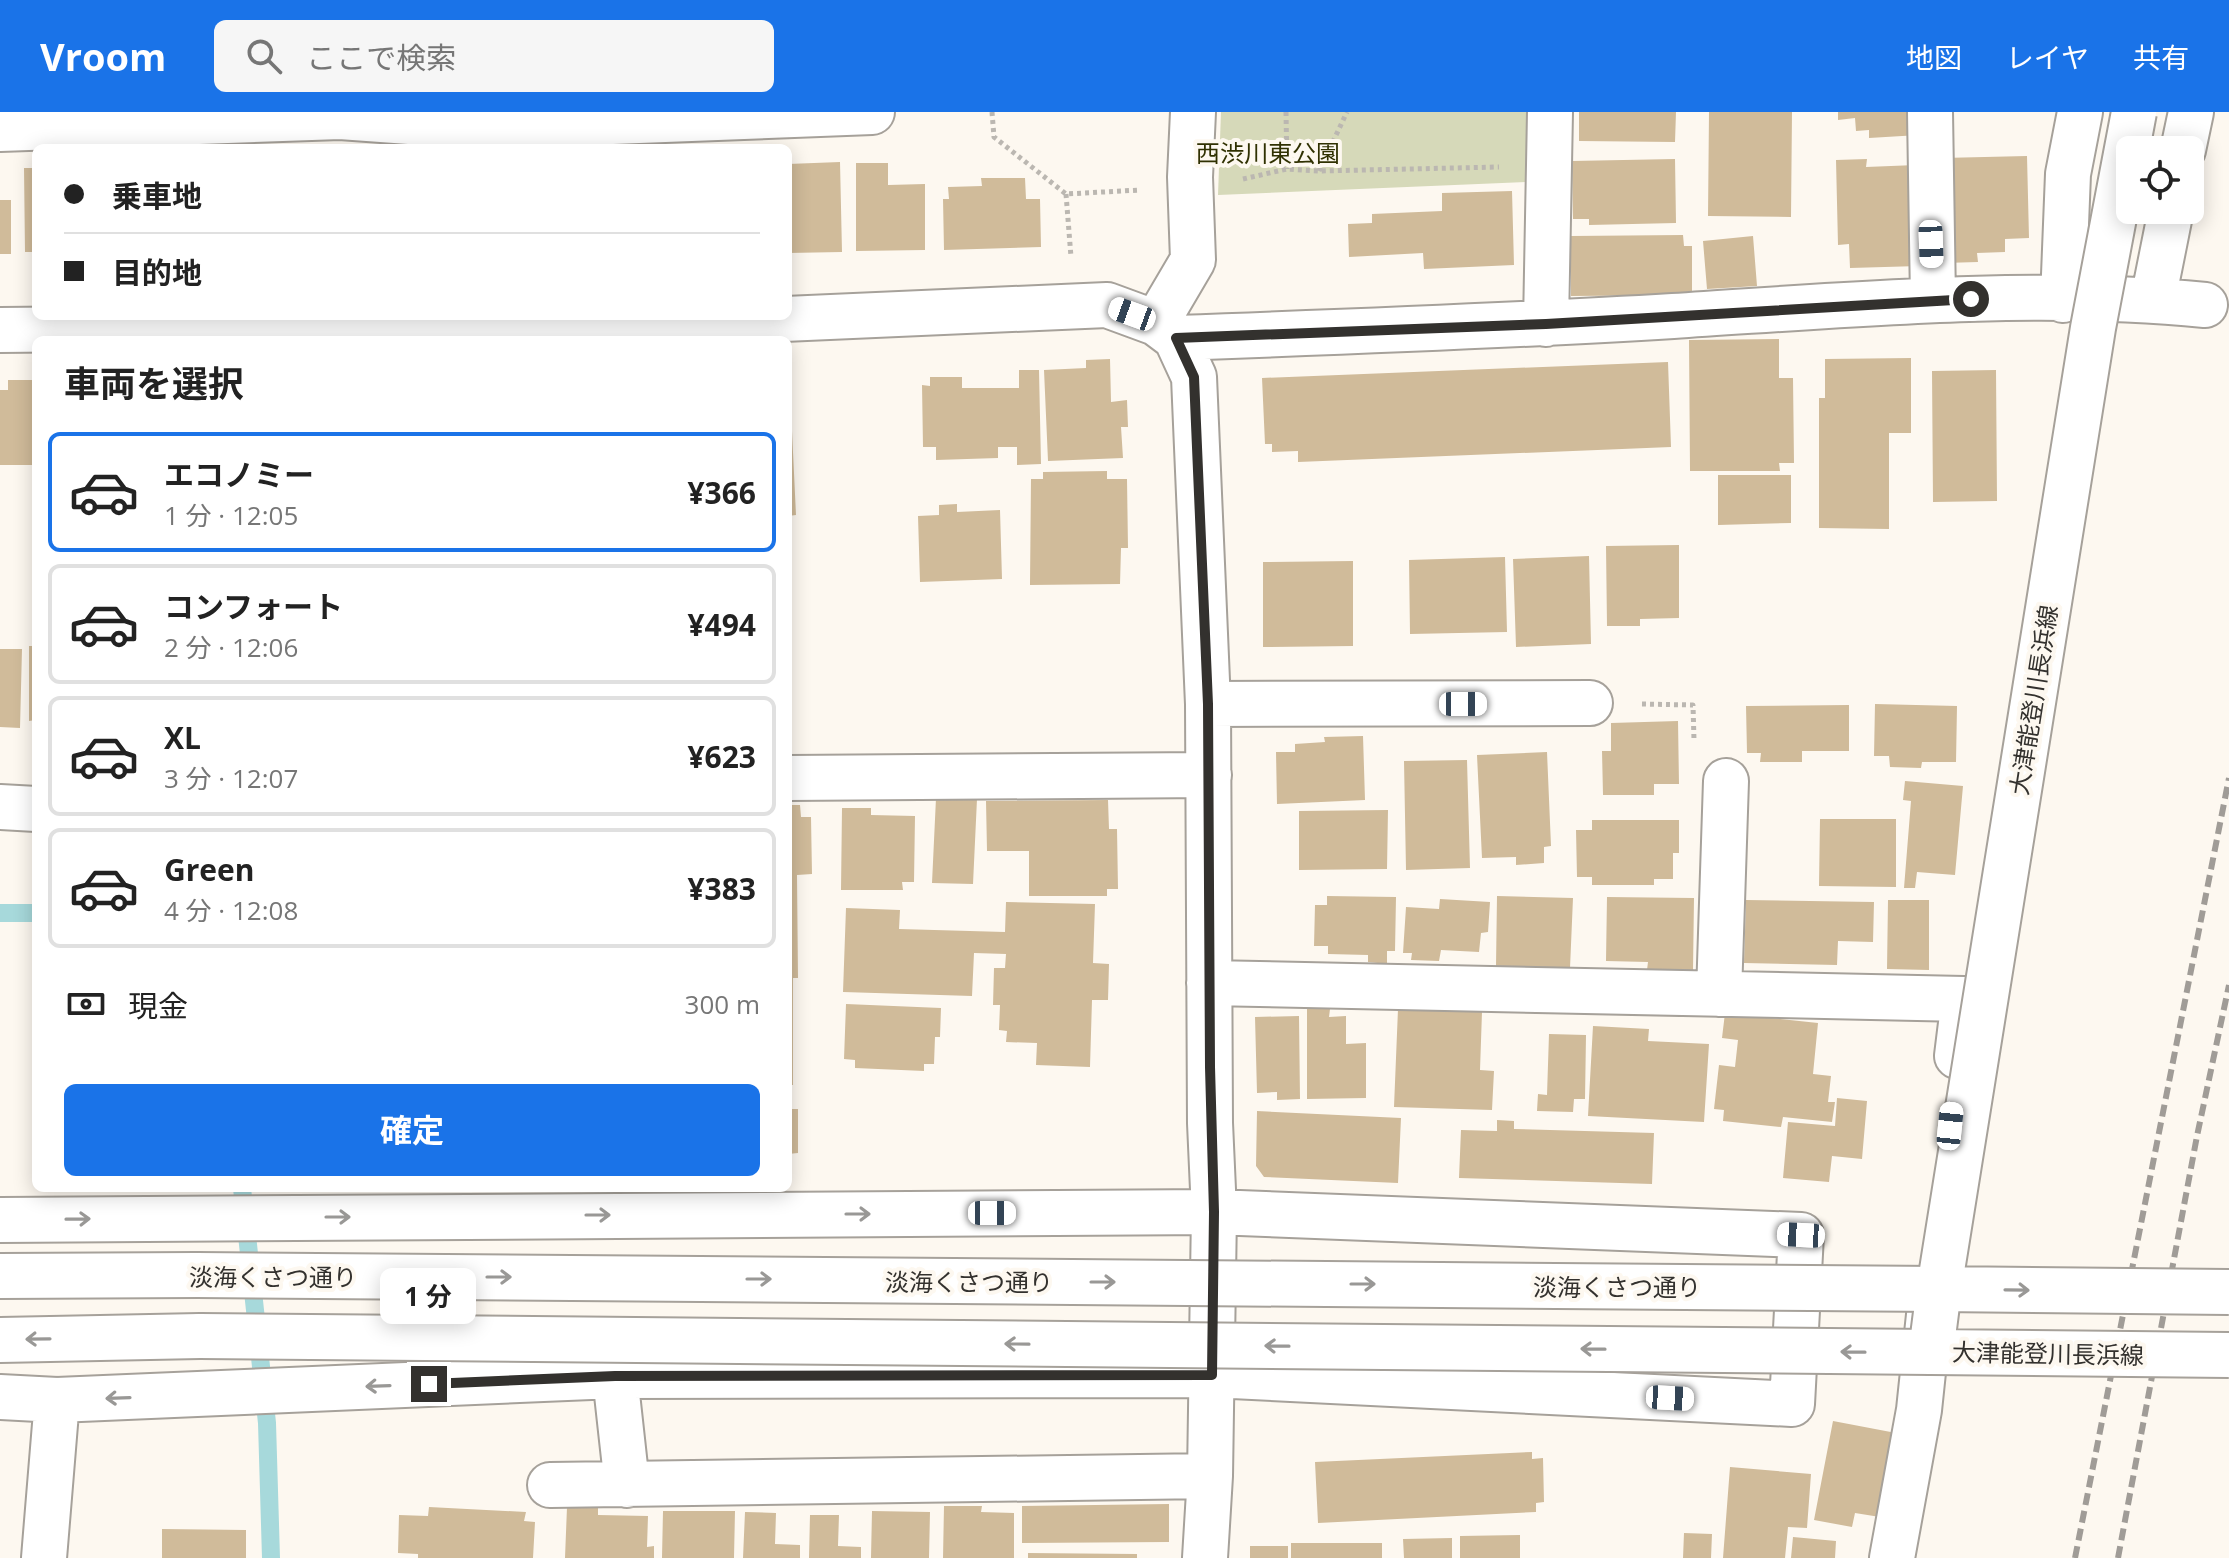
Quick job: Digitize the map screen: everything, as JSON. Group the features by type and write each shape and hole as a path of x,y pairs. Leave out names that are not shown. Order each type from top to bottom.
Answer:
{"street":[{"path":"0,129 340,117 479,120 872,112"},
{"path":"1166,330 1193,260 1190,177 1193,112"},
{"path":"1546,324 1550,112"},
{"path":"1930,112 1933,300"},
{"path":"2063,300 2068,174 2080,112"},
{"name":"大津能登川長浜線","path":"2134,112 2093,328 1931,1352 2229,1355"},
{"path":"2186,136 2191,112"},
{"path":"2153,300 2168,224"},
{"path":"792,319 1107,305 1166,330 1546,324 1933,300 2153,300 2205,305"},
{"path":"0,330 492,333 760,320"},
{"path":"1166,330 1194,377 1208,704 1214,1212 1210,1476 1205,1558"},
{"path":"1208,704 1590,703"},
{"path":"792,778 1209,775"},
{"path":"1719,994 1726,781"},
{"path":"0,807 32,809"},
{"path":"1209,983 1964,999 1919,1410 1892,1558"},
{"path":"0,1220 1214,1212 1801,1235 1792,1404 1212,1375 615,1376 57,1400 0,1397"},
{"name":"淡海くさつ通り","path":"0,1276 1939,1289"},
{"path":"1939,1289 2229,1292"},
{"path":"0,1340 200,1336 1931,1352"},
{"path":"615,1376 627,1485"},
{"path":"44,1558 57,1400"},
{"path":"550,1485 1210,1476"}],"path":[{"path":"992,112 994,137 1066,194 1141,190"},
{"path":"1286,112 1287,169"},
{"path":"1319,171 1347,112"},
{"path":"1190,177 1244,179 1287,169 1501,167"},
{"path":"1066,194 1073,272"},
{"path":"1590,703 1693,705 1696,778 1726,781"}],"green space":[{"name":"西渋川東公園","path":"1221,112 1527,112 1526,182 1218,195"}],"building":[{"path":"1579,112 1676,112 1675,142 1579,141"},
{"path":"1709,112 1792,112 1791,217 1708,216"},
{"path":"1838,112 1918,112 1919,135 1869,138 1869,130 1856,131 1855,118 1838,120"},
{"path":"2027,156 2029,238 2005,239 2005,252 1977,253 1978,262 1944,263 1942,158"},
{"path":"1675,159 1676,223 1589,225 1589,219 1573,219 1572,161"},
{"path":"1867,159 1866,167 1916,165 1919,266 1850,268 1849,244 1838,245 1836,160"},
{"path":"840,162 842,252 792,253 792,164"},
{"path":"856,163 888,163 888,185 925,184 925,250 856,251"},
{"path":"24,168 32,168 32,252 25,252"},
{"path":"981,178 1025,178 1026,199 1040,199 1041,247 944,250 943,199 949,199 948,187 982,186"},
{"path":"1512,191 1514,265 1424,269 1423,253 1349,257 1348,224 1372,223 1372,214 1442,211 1442,193"},
{"path":"0,200 11,200 11,254 0,254"},
{"path":"1683,235 1684,246 1692,246 1692,295 1571,296 1571,236"},
{"path":"1753,236 1757,286 1707,289 1703,241"},
{"path":"1779,339 1779,378 1793,378 1794,463 1779,463 1780,471 1690,471 1689,340"},
{"path":"1911,358 1911,433 1889,433 1889,529 1819,528 1819,398 1825,398 1825,359"},
{"path":"1110,359 1111,402 1127,400 1128,427 1121,427 1123,458 1048,461 1044,370 1086,368 1086,360"},
{"path":"1668,362 1671,447 1298,462 1298,451 1272,452 1272,444 1265,444 1262,378"},
{"path":"1019,370 1039,370 1041,464 1017,465 1017,447 998,447 998,458 936,460 936,447 923,447 922,385 930,386 930,377 962,377 962,388 1019,388"},
{"path":"1996,370 1997,501 1933,502 1932,371"},
{"path":"8,380 32,380 32,465 0,465 0,390 8,390"},
{"path":"792,431 796,515 792,516"},
{"path":"1107,471 1107,479 1127,479 1128,548 1121,548 1120,584 1030,585 1031,479 1043,479 1043,472"},
{"path":"1718,475 1791,475 1791,523 1718,525"},
{"path":"957,504 957,512 1000,510 1002,579 920,582 918,516 939,515 939,505"},
{"path":"1679,545 1679,618 1640,619 1640,626 1607,626 1606,546"},
{"path":"1589,556 1591,644 1516,647 1513,559"},
{"path":"1505,557 1507,632 1410,634 1409,560"},
{"path":"1353,561 1353,646 1263,647 1263,562"},
{"path":"29,646 32,646 32,721 29,721"},
{"path":"0,649 22,649 20,728 0,727"},
{"path":"1875,704 1957,706 1956,762 1922,762 1921,768 1890,767 1889,756 1874,756"},
{"path":"1849,705 1849,751 1802,751 1802,762 1760,762 1761,753 1747,753 1746,706"},
{"path":"1678,721 1679,784 1654,784 1654,795 1603,795 1602,751 1611,751 1611,723"},
{"path":"1363,736 1365,800 1277,804 1276,752 1295,752 1295,744 1325,742 1324,737"},
{"path":"1547,752 1551,846 1544,847 1544,863 1516,865 1516,857 1482,858 1477,755"},
{"path":"1467,760 1470,868 1406,870 1404,761"},
{"path":"1905,781 1963,786 1955,875 1917,872 1915,888 1904,888 1911,801 1903,800"},
{"path":"936,798 977,799 973,884 932,883"},
{"path":"1108,800 1109,829 1117,829 1118,889 1107,889 1107,896 1029,896 1029,851 987,851 986,801"},
{"path":"792,805 800,805 801,817 811,817 812,874 797,875 798,978 793,978 793,1085"},
{"path":"842,808 871,808 871,815 915,816 914,882 902,882 903,890 841,890"},
{"path":"1388,810 1387,869 1299,870 1299,811"},
{"path":"1820,819 1896,819 1896,887 1819,886"},
{"path":"1592,820 1679,820 1679,853 1673,853 1673,879 1654,879 1654,885 1592,885 1592,877 1577,877 1576,830 1592,830"},
{"path":"1327,896 1396,897 1395,951 1387,951 1387,964 1368,962 1368,955 1328,954 1328,946 1314,946 1315,905 1327,905"},
{"path":"1497,896 1573,898 1570,968 1496,966"},
{"path":"1607,897 1694,898 1693,970 1647,970 1648,962 1606,961"},
{"path":"1440,899 1490,902 1488,932 1481,933 1479,952 1441,950 1439,961 1411,960 1412,953 1403,953 1406,907 1439,909"},
{"path":"1746,900 1874,902 1873,942 1838,941 1837,965 1744,963"},
{"path":"1888,900 1929,900 1929,970 1887,969"},
{"path":"1006,902 1095,904 1093,963 1109,964 1108,1000 1092,1000 1090,1067 1036,1065 1037,1043 1006,1042 1007,1031 999,1030 1000,1005 993,1005 994,968 1005,968 1006,954 974,953 972,996 843,992 846,908 900,910 899,929 1005,932"},
{"path":"846,1004 941,1008 940,1037 935,1037 934,1064 924,1064 924,1071 855,1068 855,1060 844,1059"},
{"path":"1307,1009 1330,1009 1329,1017 1346,1016 1346,1044 1366,1043 1366,1098 1307,1099"},
{"path":"1398,1009 1482,1012 1480,1070 1494,1071 1492,1110 1394,1107"},
{"path":"1725,1013 1818,1023 1813,1074 1831,1076 1828,1102 1835,1102 1832,1122 1783,1117 1781,1127 1723,1121 1724,1110 1714,1109 1719,1065 1735,1067 1738,1040 1722,1038"},
{"path":"1299,1016 1300,1099 1277,1100 1277,1092 1257,1093 1255,1017"},
{"path":"1593,1026 1649,1029 1648,1041 1709,1044 1704,1122 1588,1116"},
{"path":"1549,1034 1586,1035 1585,1099 1574,1099 1573,1112 1537,1111 1538,1094 1547,1095"},
{"path":"1837,1098 1867,1101 1862,1159 1832,1156 1829,1182 1783,1178 1788,1122 1835,1126"},
{"path":"792,1109 798,1109 798,1153 792,1154"},
{"path":"1257,1111 1401,1118 1398,1183 1264,1177 1256,1166"},
{"path":"1497,1120 1514,1121 1514,1129 1654,1133 1652,1184 1459,1178 1461,1130 1497,1131"},
{"path":"1833,1421 1896,1433 1880,1517 1855,1513 1852,1527 1814,1520"},
{"path":"1532,1452 1532,1459 1543,1458 1544,1502 1536,1503 1536,1512 1318,1523 1315,1462"},
{"path":"1730,1467 1811,1474 1807,1528 1788,1527 1785,1558 1723,1558"},
{"path":"1169,1504 1169,1542 1022,1543 1022,1506"},
{"path":"944,1506 982,1506 981,1512 1014,1513 1014,1558 943,1558"},
{"path":"429,1507 526,1512 524,1521 535,1522 533,1558 418,1558 418,1554 398,1553 399,1515 428,1516"},
{"path":"567,1507 598,1508 598,1515 648,1516 647,1547 654,1546 654,1558 565,1558"},
{"path":"663,1511 735,1511 734,1558 662,1558"},
{"path":"872,1511 930,1512 929,1558 871,1558"},
{"path":"745,1512 776,1513 775,1544 800,1545 800,1558 743,1558"},
{"path":"810,1515 839,1515 838,1546 861,1547 861,1558 809,1558"},
{"path":"162,1529 246,1530 246,1558 162,1558"},
{"path":"1684,1533 1712,1534 1711,1558 1683,1558"},
{"path":"1520,1535 1520,1558 1460,1558 1460,1536"},
{"path":"1793,1537 1836,1541 1835,1558 1791,1558"},
{"path":"1452,1538 1452,1558 1404,1558 1403,1539"},
{"path":"1291,1543 1382,1543 1382,1558 1291,1558"},
{"path":"1250,1546 1288,1546 1288,1558 1250,1558"},
{"path":"1028,1553 1137,1554 1137,1558 1028,1558"}],"waterway":[{"path":"0,913 32,913"},
{"path":"242,1192 267,1423 271,1558"}],"railway":[{"path":"2075,1558 2229,778"},
{"path":"2118,1558 2197,1136 2229,985"}],"route":[{"path":"429,1384 615,1376 1212,1375 1214,1212 1210,1123 1208,704 1194,377 1176,338 1546,324 1971,299"}]}
